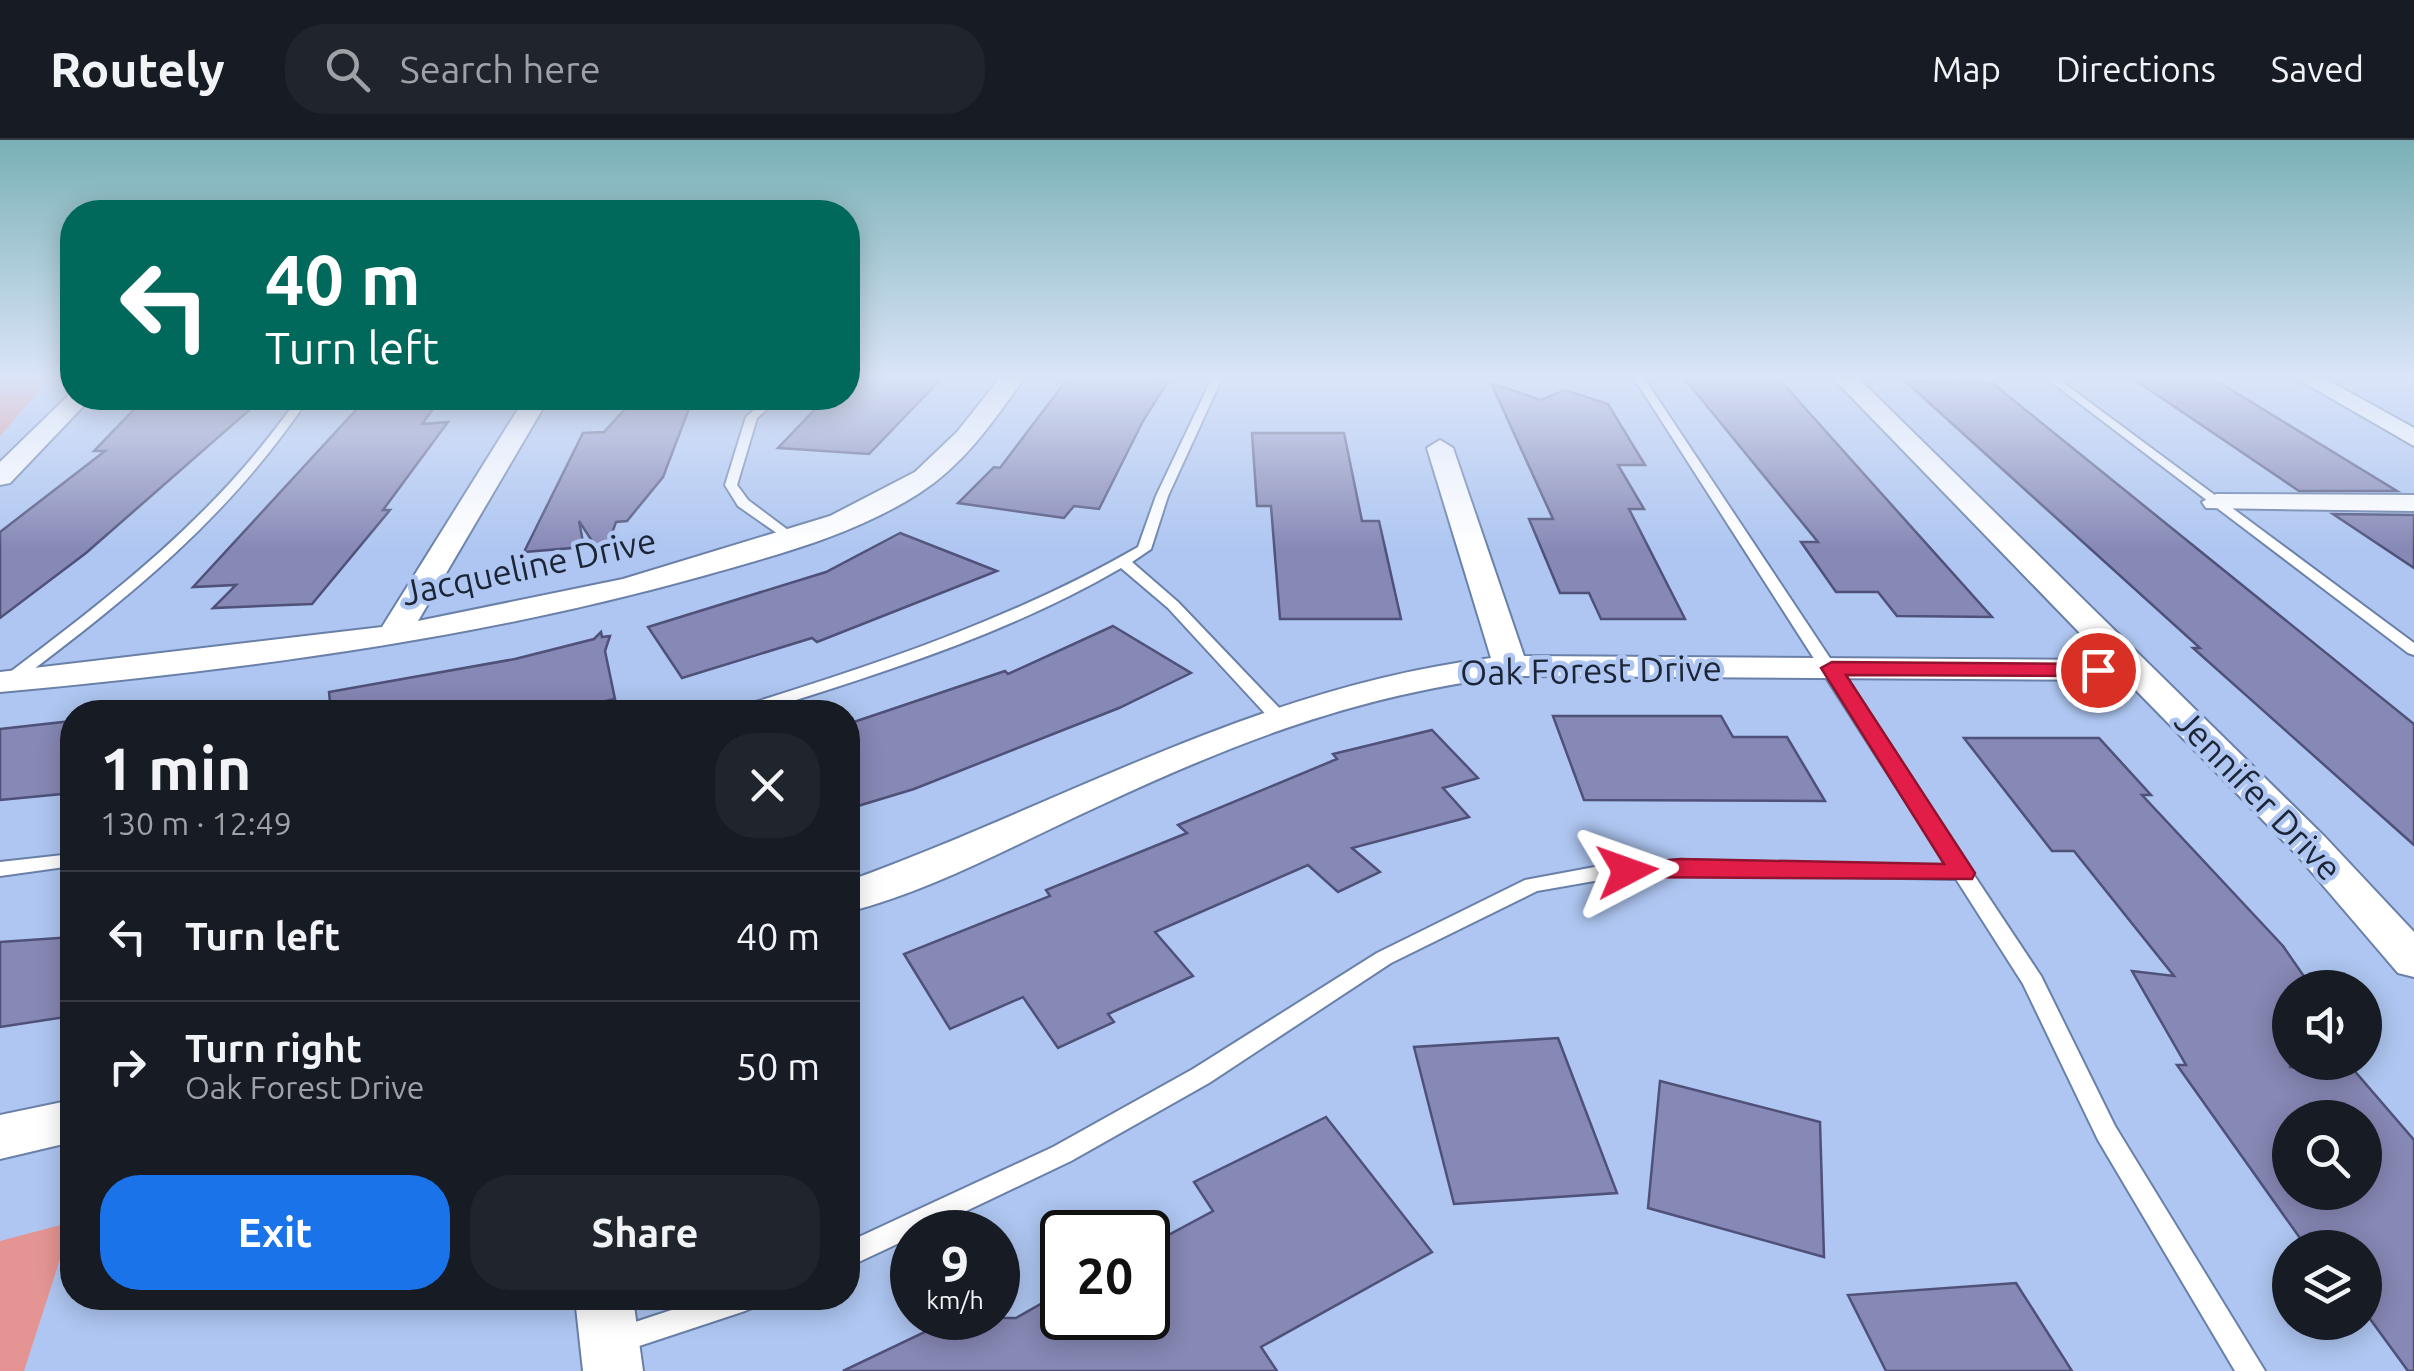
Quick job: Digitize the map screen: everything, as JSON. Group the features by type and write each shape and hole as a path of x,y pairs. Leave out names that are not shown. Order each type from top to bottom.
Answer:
{"street":[{"path":"0,477 42,435"},
{"path":"394,634 514,435"},
{"name":"Jacqueline Drive","path":"4,682 206,662 394,634 651,582 837,524 911,487 965,435"},
{"name":"Jennifer Drive","path":"1902,435 2311,846 2414,962"},
{"path":"1440,448 1510,666"},
{"path":"2216,502 2414,503"},
{"name":"Oak Forest Drive","path":"860,893 1279,718 1332,698 1418,679 1510,666 2136,670"},
{"path":"0,1137 60,1124"}],"lane":[{"path":"4,682 158,564 222,503 279,435"},
{"path":"746,435 731,485 743,503 790,539"},
{"path":"778,700 932,649 1144,549 1162,496 1190,435"},
{"path":"1677,435 2033,982 2064,1058 2123,1169 2251,1371"},
{"path":"2127,435 2414,650"},
{"path":"1123,562 1173,606 1279,718"},
{"path":"0,868 60,861"},
{"path":"860,1249 1062,1154 1202,1076 1384,958 1532,885 1600,873 1680,868 1963,873"},
{"path":"609,1337 703,1310"}],"shaded area":[{"path":"60,1225 60,1259 24,1371 0,1371 0,1241"}],"building":[{"path":"109,435 220,435 86,553 0,618 0,532 105,451 94,451"},
{"path":"333,435 438,435 383,510 390,510 312,604 213,608 236,585 193,587"},
{"path":"582,435 679,435 663,477 627,521 616,522 603,558 579,521 584,547 524,552"},
{"path":"790,435 887,435 869,454 778,448"},
{"path":"1025,435 1136,435 1099,509 1074,506 1064,518 958,503 994,467 1000,468"},
{"path":"1252,435 1345,435 1362,521 1379,521 1401,619 1280,619 1271,506 1257,506"},
{"path":"1515,435 1627,435 1645,465 1618,465 1644,509 1629,509 1685,619 1601,619 1589,593 1560,593 1529,519 1553,519"},
{"path":"1731,435 1829,435 1992,617 1897,616 1878,592 1836,592 1801,542 1818,542"},
{"path":"1965,435 2057,435 2414,724 2414,845 2193,648 2200,648"},
{"path":"2217,435 2306,435 2397,491 2299,491"},
{"path":"2333,514 2414,515 2414,568"},
{"path":"900,533 997,571 817,642 812,638 682,678 648,627 826,572"},
{"path":"1113,626 1191,673 1119,708 914,789 860,805 860,720 1005,671 1008,674"},
{"path":"601,632 602,637 610,636 605,651 615,699 330,700 329,692 515,659 594,639"},
{"path":"1553,716 1721,716 1733,737 1787,737 1825,801 1584,800"},
{"path":"60,722 60,794 0,800 0,729"},
{"path":"1432,730 1478,778 1443,788 1469,817 1352,848 1380,872 1338,892 1308,865 1155,932 1193,976 1108,1014 1114,1022 1058,1048 1023,997 950,1029 904,954 1050,896 1046,890 1187,833 1178,825 1337,759 1333,754"},
{"path":"1964,738 2099,738 2151,795 2142,795 2283,946 2300,970 2272,970 2272,1080 2362,1080 2380,1100 2272,1100 2272,1199 2177,1065 2186,1065 2132,971 2174,976 2074,851 2052,851"},
{"path":"60,938 60,1018 0,1027 0,942"},
{"path":"1558,1038 1617,1193 1454,1204 1414,1047"},
{"path":"1660,1081 1820,1122 1824,1257 1648,1208"},
{"path":"2382,1103 2414,1140 2414,1371 2408,1371 2382,1335 2382,1230 2294,1230 2280,1210 2382,1210"},
{"path":"1326,1117 1432,1252 1261,1347 1277,1371 843,1371 908,1340 1020,1340 1020,1316 1040,1304 1040,1340 1170,1340 1170,1234 1213,1211 1194,1182"},
{"path":"2016,1283 2072,1371 1886,1371 1848,1295"}],"route":[{"path":"1627,871 1680,868 1963,873 1832,668 2098,670"}]}
